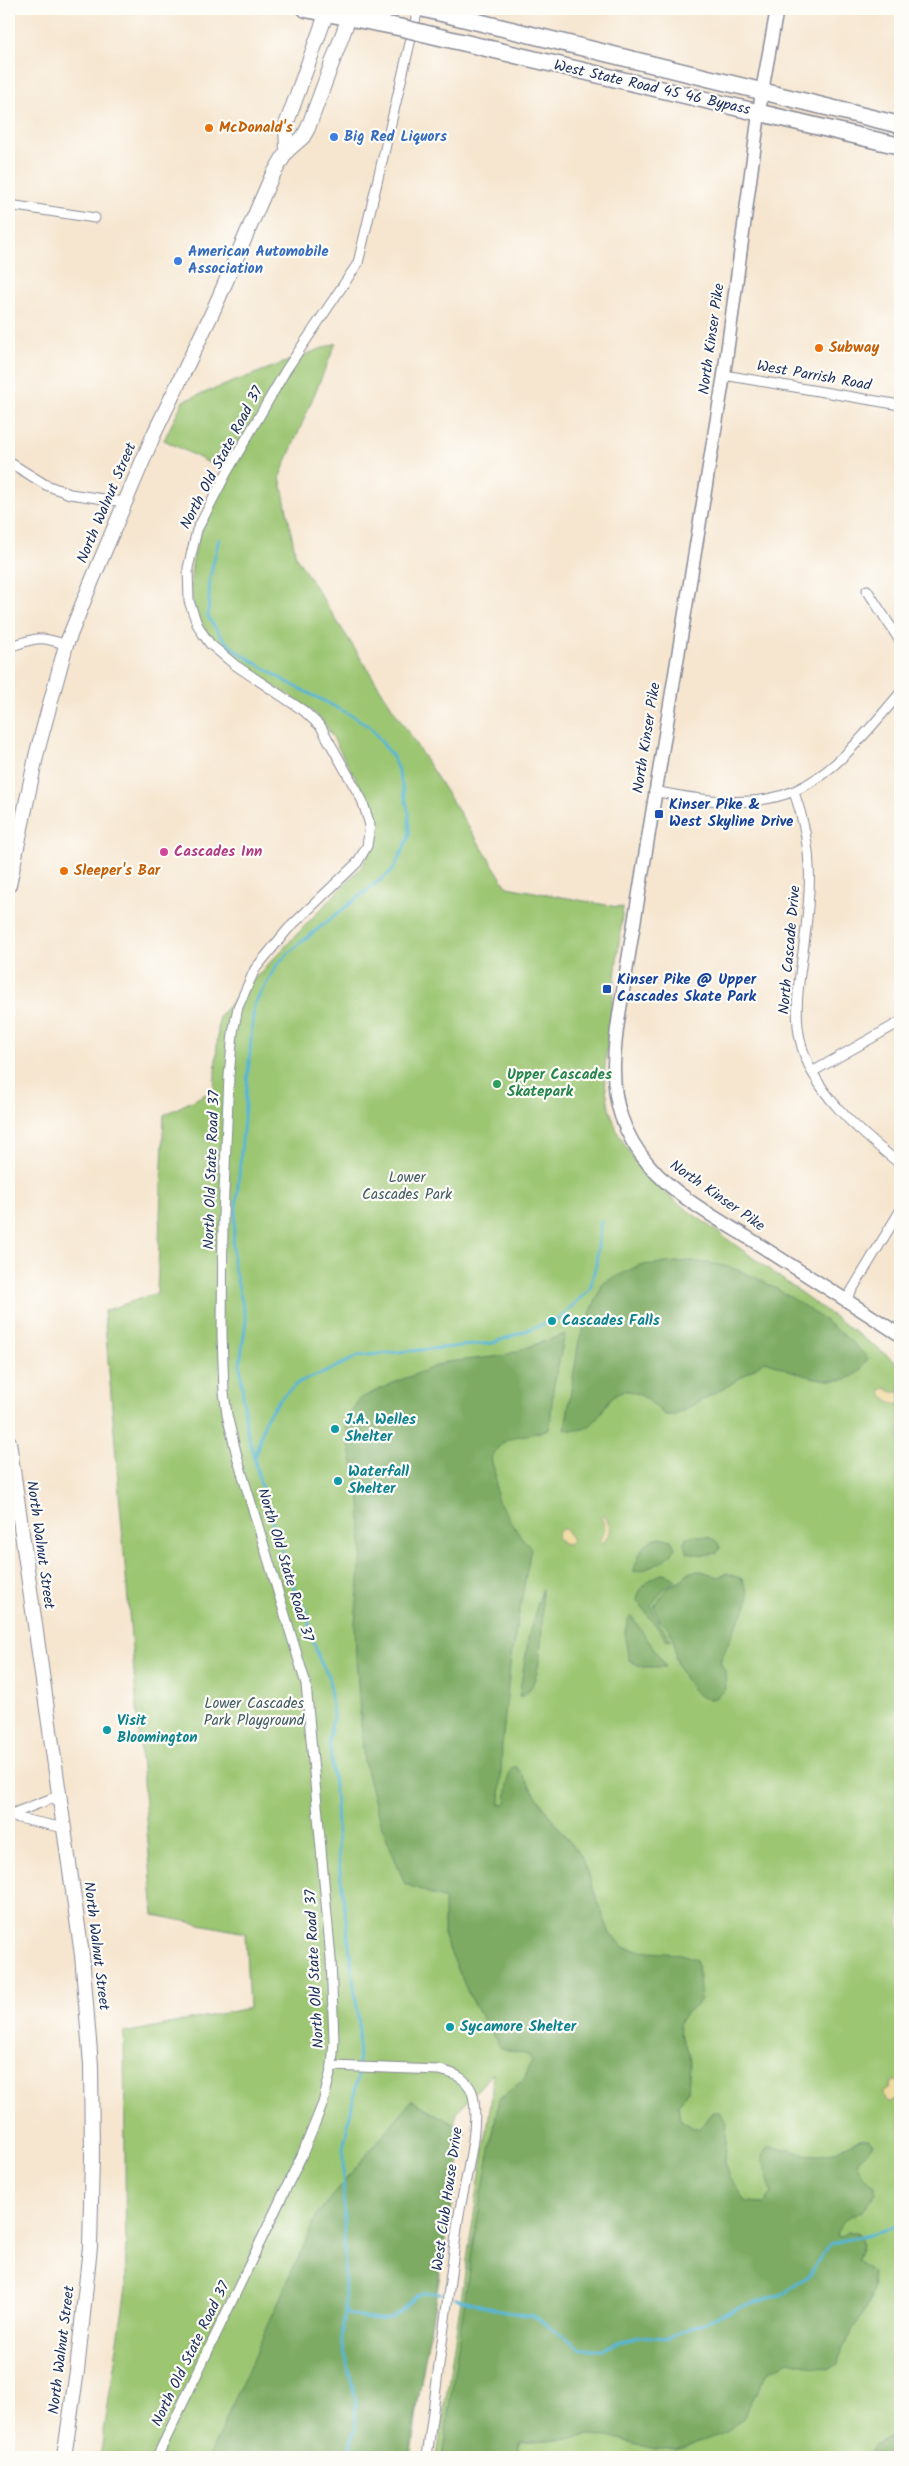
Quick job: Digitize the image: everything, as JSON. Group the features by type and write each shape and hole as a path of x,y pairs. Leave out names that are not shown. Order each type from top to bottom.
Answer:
{"highway":[{"name":"West State Road 45 46 Bypass","path":"306,9 351,12 423,33 900,146"},
{"name":"West State Road 45 46 Bypass","path":"424,9 900,125"}],"main road":[{"name":"North Walnut Street","path":"286,151 286,125 328,10"},
{"name":"North Walnut Street","path":"9,885 13,837 66,645 124,502 259,210 271,178 286,151 305,133 351,12"},
{"name":"North Walnut Street","path":"9,1442 82,1955 88,2012 92,2155 86,2294 64,2457"}],"street":[{"name":"North Old State Road 37","path":"157,2457 309,2141 323,2103 332,2066 334,2041 332,1959 309,1702 291,1631 238,1460 227,1415 222,1334 223,1215 233,1033 244,991 255,969 288,929 357,864 366,846 370,825 362,800 321,728 304,711 235,665 210,644 192,613 187,580 192,543 227,472 286,370 358,263 424,9"},
{"name":"North Kinser Pike","path":"777,9 762,92 724,375 654,791 614,1052 614,1082 621,1116 638,1152 662,1179 708,1213 900,1335"},
{"path":"9,205 94,218"},
{"name":"West Parrish Road","path":"724,375 900,404"},
{"path":"9,462 46,485 70,494 124,502"},
{"path":"867,590 900,641"},
{"path":"9,647 36,638 48,638 66,645"},
{"path":"654,791 690,799 736,803 769,800 794,792 810,784 838,763 900,693"},
{"name":"North Cascade Drive","path":"794,792 803,818 810,861 810,895 797,1014 800,1039 812,1072 820,1086 844,1115 900,1164"},
{"path":"812,1072 900,1022"},
{"path":"846,1300 900,1212"},
{"path":"9,1816 58,1796"},
{"path":"9,1816 64,1828"},
{"name":"West Club House Drive","path":"332,2066 439,2070 456,2074 468,2086 474,2101 472,2136 458,2218 427,2457"}],"green space":[{"path":"336,343 280,476 296,557 507,887 623,908 604,1075 609,1108 618,1133 632,1156 652,1180 675,1201 900,1365 900,2457 437,2457 491,2103 493,2073 456,2113 411,2457 100,2457 126,2288 124,2033 249,2008 245,1933 154,1915 104,1311 157,1293 164,1115 214,1090 219,1016 362,866 370,851 373,837 373,823 365,796 322,721 297,700 260,678 226,653 211,638 200,621 193,602 191,585 195,551 206,519 227,472 164,440 183,401"},
{"path":"690,1261 723,1266 744,1272 762,1281 822,1319 868,1358 856,1374 847,1379 836,1380 811,1377 765,1361 731,1384 675,1415 665,1415 644,1397 634,1392 620,1392 613,1397 596,1420 588,1427 578,1430 565,1429 579,1340 603,1283 640,1265"},
{"path":"565,1334 553,1389 550,1428 541,1432 509,1439 497,1449 491,1459 495,1472 497,1499 518,1533 531,1548 511,1657 502,1746 500,1805 506,1803 509,1773 513,1767 517,1767 547,1812 581,1856 610,1934 626,1948 681,1954 695,1959 698,1966 701,2000 685,2014 679,2024 680,2034 689,2053 690,2065 688,2091 678,2105 680,2119 693,2128 701,2127 712,2112 719,2112 727,2122 725,2164 729,2178 746,2202 764,2203 772,2193 763,2163 764,2152 767,2147 821,2155 863,2139 869,2139 873,2144 861,2157 858,2168 875,2186 876,2193 861,2212 844,2220 836,2235 841,2237 847,2233 858,2233 862,2243 857,2259 872,2272 874,2287 869,2303 838,2357 837,2364 828,2370 789,2361 769,2371 741,2420 728,2431 708,2439 675,2449 654,2449 609,2436 590,2435 569,2439 521,2443 517,2457 442,2457 472,2248 499,2099 524,2079 532,2061 528,2055 501,2048 472,2002 444,1937 444,1899 405,1884 379,1819 364,1762 355,1621 362,1551 360,1501 345,1422 359,1399 446,1362 503,1356"},
{"path":"694,1535 716,1541 720,1548 717,1553 703,1555 687,1552 685,1542 687,1537"},
{"path":"661,1537 671,1540 675,1548 668,1558 657,1565 633,1572 645,1545"},
{"path":"702,1571 718,1577 727,1573 742,1579 748,1593 747,1604 720,1662 725,1671 726,1689 718,1696 710,1699 703,1698 696,1693 685,1678 676,1658 672,1635 659,1618 654,1606 670,1586 683,1580 688,1572"},
{"path":"665,1573 676,1580 664,1589 651,1605 655,1617 671,1640 667,1640 637,1601 640,1591 646,1583"},
{"path":"542,1589 542,1632 538,1667 528,1692 519,1697 529,1634"},
{"path":"631,1615 666,1667 642,1667 629,1660 626,1643 626,1625"},
{"path":"412,2100 465,2131 408,2457 209,2457 318,2213"},
{"path":"889,2438 898,2445 897,2457 867,2457 874,2446"}],"sand":[{"path":"886,1388 892,1392 900,1392 900,1404 893,1404 882,1395 881,1390"},
{"path":"604,1514 611,1530 603,1544 600,1540 605,1529 601,1516"},
{"path":"563,1529 567,1530 572,1541 568,1545 563,1544 557,1537 558,1532"},
{"path":"897,2081 900,2085 898,2096 891,2102 888,2102 884,2092 889,2089 892,2082"}],"waterway":[{"path":"219,539 210,577 208,617 220,635 235,650 285,681 353,716 371,728 393,757 409,813 409,837 393,870 300,943 278,963 254,1005 233,1243 233,1263 246,1320 240,1364 246,1426 264,1497 296,1593 308,1615 312,1637 320,1661 329,1677 333,1716 329,1740 336,1803 338,1854 359,2025 358,2076 343,2149 345,2313 341,2337 356,2402 355,2429 347,2457"},
{"path":"255,1456 266,1418 280,1399 299,1382 326,1372 358,1356 493,1343 560,1318 590,1289 596,1264 601,1221"},
{"path":"456,2298 500,2311 533,2316 582,2349 602,2349 638,2336 667,2338 746,2305 783,2294 808,2276 830,2244 900,2226"},
{"path":"345,2313 366,2318 383,2319 396,2315 410,2301 421,2294 440,2294"}],"place":[{"name":"McDonald's","path":"209,128"},
{"name":"Big Red Liquors","path":"334,137"},
{"name":"American Automobile Association","path":"178,261"},
{"name":"Subway","path":"819,348"},
{"name":"Kinser Pike & West Skyline Drive","path":"659,814"},
{"name":"Cascades Inn","path":"164,852"},
{"name":"Sleeper's Bar","path":"64,871"},
{"name":"Kinser Pike @ Upper Cascades Skate Park","path":"607,989"},
{"name":"Upper Cascades Skatepark","path":"497,1084"},
{"name":"Cascades Falls","path":"552,1321"},
{"name":"J.A. Welles Shelter","path":"335,1429"},
{"name":"Waterfall Shelter","path":"338,1481"},
{"name":"Visit Bloomington","path":"107,1730"},
{"name":"Sycamore Shelter","path":"450,2027"}],"park label":[{"name":"Lower Cascades Park","path":"407,1186"},
{"name":"Lower Cascades Park Playground","path":"254,1712"}]}
